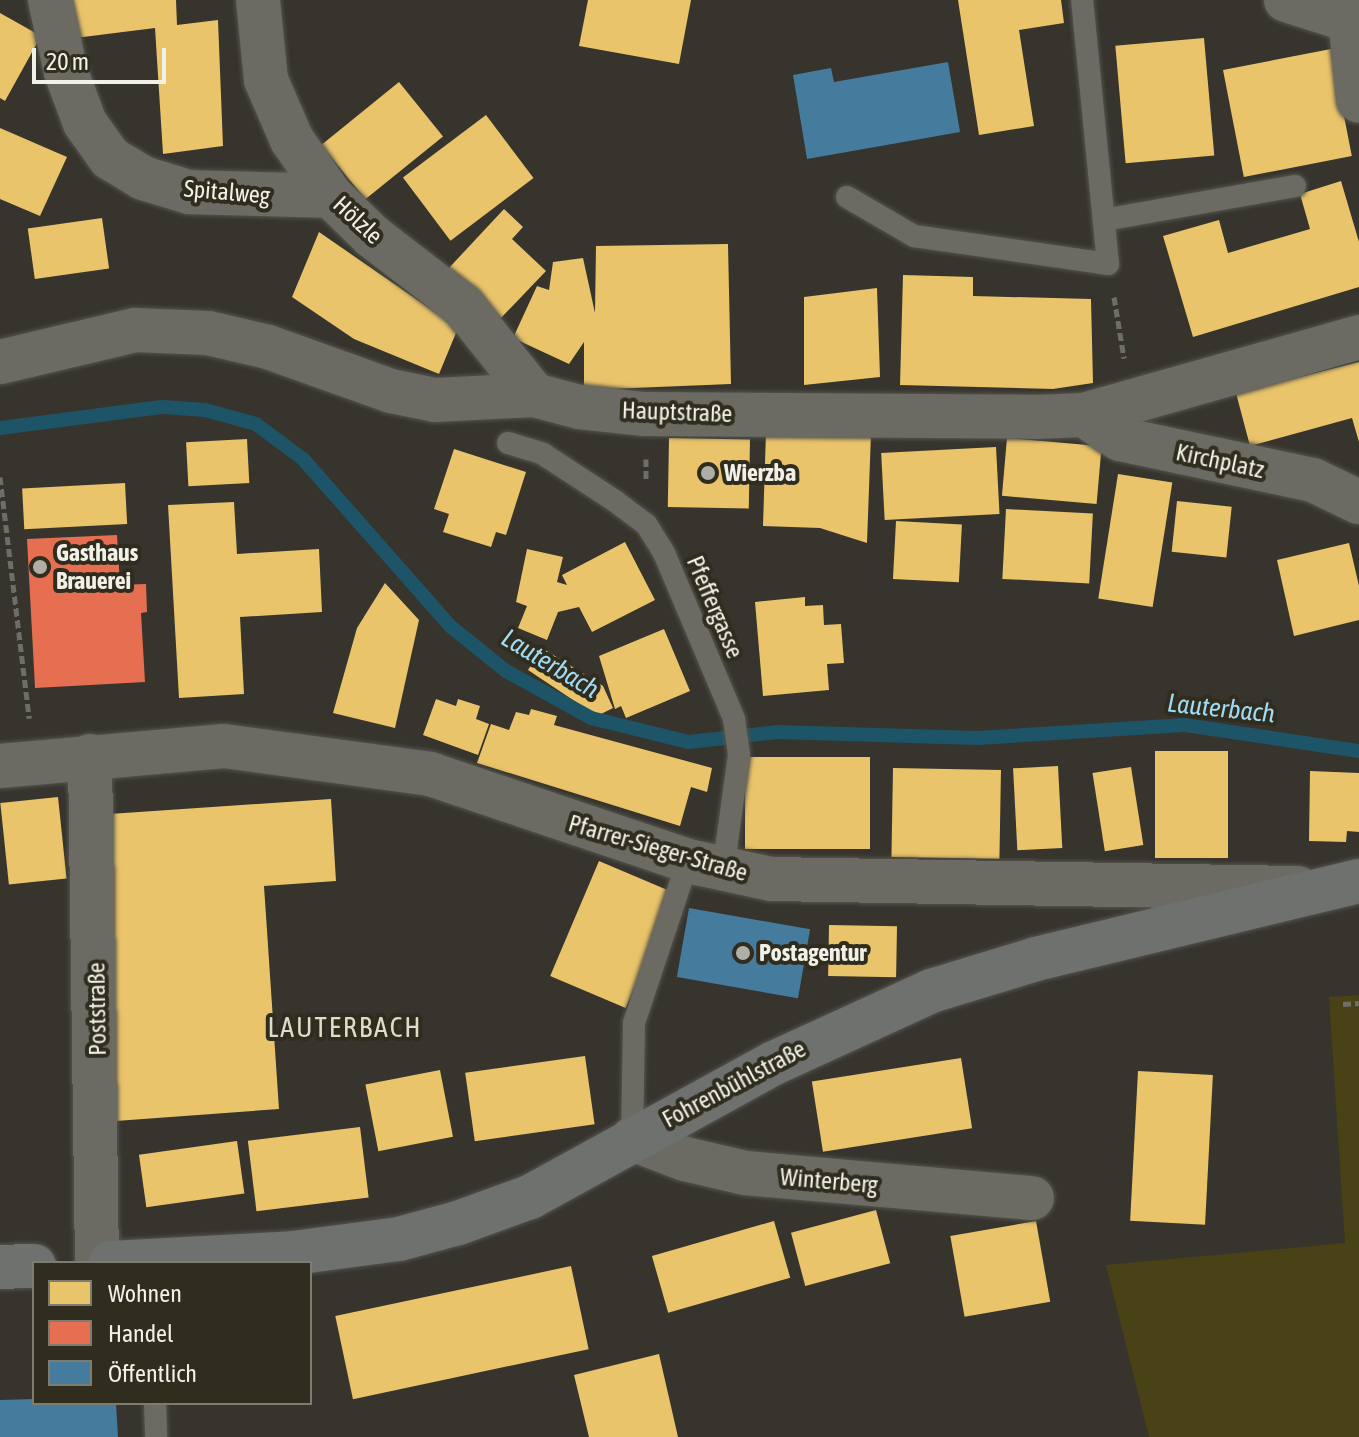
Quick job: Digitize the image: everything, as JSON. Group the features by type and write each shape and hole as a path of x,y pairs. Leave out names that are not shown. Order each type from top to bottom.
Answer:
{"main road":[{"name":"Fohrenbühlstraße","path":"163,1261 293,1253 399,1239 530,1197 632,1139 859,1020 931,991 1036,959 1342,885"},
{"path":"0,1267 32,1266"}],"street":[{"name":"Spitalweg","path":"50,0 66,72 85,123 110,158 143,178 189,192 232,197 331,196"},
{"name":"Hölzle","path":"258,0 266,80 292,140 331,196 372,236 463,306 534,395"},
{"path":"1286,0 1354,21 1359,101"},
{"name":"Hauptstraße","path":"0,362 135,330 208,333 268,347 391,391 435,400 534,395 579,407 645,414 1084,415 1359,337"},
{"name":"Kirchplatz","path":"1084,415 1120,439 1313,480 1359,502"},
{"name":"Pfarrer-Sieger-Straße","path":"17,763 224,746 377,764 430,774 706,866 831,883 1342,885"},
{"name":"Poststraße","path":"90,756 97,1261"},
{"name":"Winterberg","path":"632,1139 685,1159 745,1173 1032,1198"}],"lane":[{"path":"847,197 914,236 1108,264 1082,0"},
{"path":"1104,220 1295,186"},
{"name":"Pfeffergasse","path":"508,443 543,454 646,524 664,553 734,719 739,755 706,866 634,1023 632,1139"},
{"path":"155,1405 156,1437"}],"path":[{"path":"1108,264 1132,401"},
{"path":"645,414 646,524"},
{"path":"0,477 17,763"},
{"path":"1343,1004 1359,1003"}],"shaded area":[{"path":"1359,995 1359,1437 1149,1437 1106,1265 1345,1243 1329,997"}],"building: Wohnen":[{"path":"72,0 176,0 177,25 218,20 223,146 163,154 155,28 75,38"},
{"path":"588,0 691,0 679,64 579,46"},
{"path":"958,0 1061,0 1064,23 1019,30 1034,126 979,135"},
{"path":"0,13 41,36 5,101 0,98"},
{"path":"1204,38 1214,156 1126,163 1115,46"},
{"path":"1331,49 1352,156 1244,177 1223,70"},
{"path":"399,82 443,136 365,199 321,145"},
{"path":"486,115 534,178 450,241 403,178"},
{"path":"0,128 67,157 40,216 0,199"},
{"path":"1341,181 1359,242 1359,287 1193,337 1163,236 1219,220 1228,253 1310,229 1300,194"},
{"path":"504,209 523,227 512,239 546,271 501,318 448,269"},
{"path":"102,218 109,269 35,279 28,228"},
{"path":"319,232 458,328 439,374 354,339 292,297"},
{"path":"728,244 731,384 584,390 584,342 569,364 513,338 537,286 549,290 553,262 583,258 595,313 596,246"},
{"path":"903,275 973,277 973,296 1091,299 1093,383 1053,389 900,385"},
{"path":"877,288 880,377 804,385 804,297"},
{"path":"1359,362 1359,442 1352,418 1250,446 1236,393"},
{"path":"766,431 871,434 867,543 820,528 763,526"},
{"name":"Wierzba","path":"669,438 750,439 749,508 668,507"},
{"path":"1007,438 1102,446 1097,504 1002,496"},
{"path":"247,439 249,483 188,486 186,442"},
{"path":"996,447 1000,514 885,520 881,453"},
{"path":"454,449 526,472 506,535 496,532 491,547 443,532 449,514 434,509"},
{"path":"1118,474 1172,483 1153,607 1098,598"},
{"path":"125,483 127,524 24,529 22,488"},
{"path":"1177,501 1232,507 1226,557 1172,552"},
{"path":"234,502 237,554 319,549 322,612 240,617 244,694 179,698 168,505"},
{"path":"1006,509 1093,514 1089,583 1002,579"},
{"path":"896,521 962,524 959,582 893,579"},
{"path":"625,542 655,600 592,632 579,607 558,612 547,640 518,628 527,606 516,602 527,549 563,557 557,582 567,585 562,575"},
{"path":"1349,543 1359,586 1359,620 1294,636 1277,560"},
{"path":"385,583 419,620 395,728 333,713 357,628"},
{"path":"805,597 805,606 823,605 824,625 841,624 844,663 827,664 829,690 763,696 755,602"},
{"path":"664,629 690,691 626,718 621,706 615,709 599,656"},
{"path":"542,648 603,686 613,708 597,716 528,670"},
{"path":"436,699 456,706 458,699 480,706 476,719 489,724 478,755 423,735"},
{"path":"531,709 557,716 554,725 712,768 707,792 691,787 680,826 477,763 491,724 509,730 516,712 529,715"},
{"path":"1155,751 1228,751 1228,858 1155,858"},
{"path":"745,757 870,757 870,849 745,849"},
{"path":"1058,766 1062,848 1017,850 1013,768"},
{"path":"1131,767 1143,845 1105,851 1092,773"},
{"path":"893,768 1001,770 999,859 891,857"},
{"path":"1310,771 1359,773 1359,832 1347,831 1346,842 1309,841"},
{"path":"58,797 67,879 9,885 0,803"},
{"path":"331,799 336,881 264,886 279,1109 116,1121 95,815"},
{"path":"599,861 674,893 626,1008 550,976"},
{"path":"829,925 897,926 896,977 828,976"},
{"path":"585,1056 595,1124 475,1141 465,1073"},
{"path":"961,1058 972,1128 823,1152 812,1082"},
{"path":"440,1070 453,1137 378,1151 365,1085"},
{"path":"1138,1071 1213,1075 1205,1225 1130,1221"},
{"path":"360,1127 369,1197 256,1211 248,1141"},
{"path":"237,1141 244,1193 146,1207 139,1155"},
{"path":"876,1210 890,1263 805,1286 791,1233"},
{"path":"774,1221 790,1278 668,1313 652,1256"},
{"path":"1036,1221 1050,1302 965,1317 950,1236"},
{"path":"571,1266 589,1349 353,1399 335,1316"},
{"path":"659,1354 678,1437 589,1437 574,1375"}],"building: Handel":[{"path":"117,535 120,585 146,584 147,612 141,613 145,682 35,688 27,539"}],"building: Öffentlich":[{"path":"948,62 960,132 807,159 793,75 831,68 834,82"},
{"name":"Postagentur","path":"689,908 810,929 798,998 677,977"},
{"path":"32,1399 32,1405 116,1405 118,1437 0,1437 0,1400"}],"waterway":[{"name":"Lauterbach","path":"0,428 162,407 205,410 256,424 303,459 450,626 506,671 591,718 689,742 777,732 978,738 1185,725 1359,751"}],"place":[{"name":"Wierzba","path":"708,473"},
{"name":"Gasthaus Brauerei","path":"40,567"},
{"name":"Postagentur","path":"743,953"}],"district":[{"name":"LAUTERBACH","path":"345,1027"}]}
